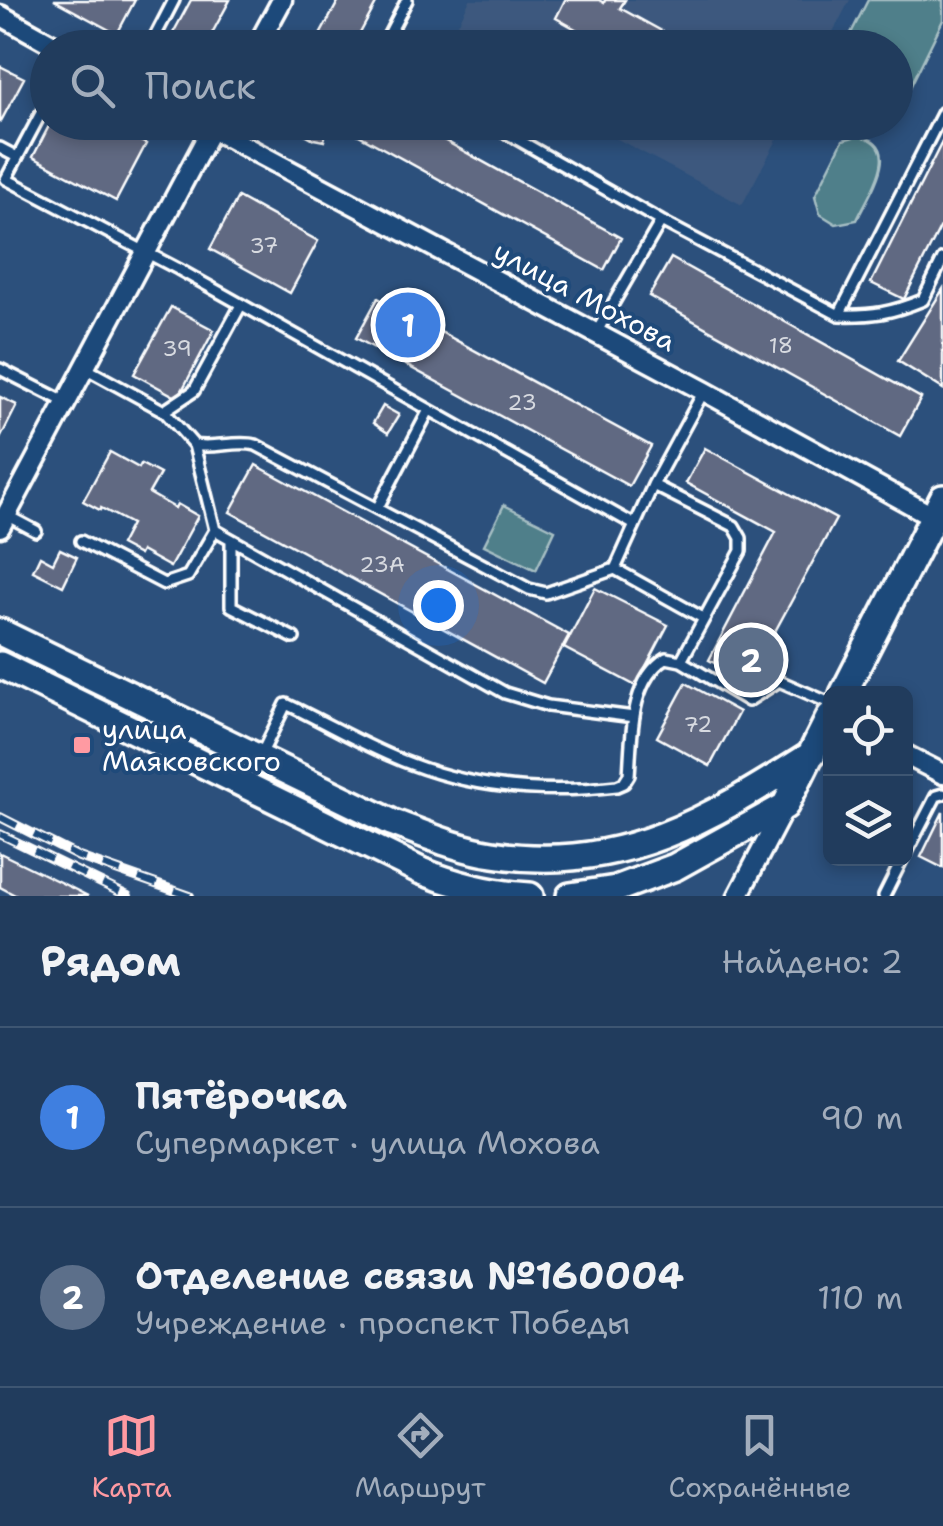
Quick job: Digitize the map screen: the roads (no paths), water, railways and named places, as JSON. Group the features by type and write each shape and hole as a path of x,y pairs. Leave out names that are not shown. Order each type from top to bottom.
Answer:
{"main road":[{"path":"846,686 940,512"},
{"path":"0,632 391,822 491,854 560,858 600,854 658,839 746,796 812,754"},
{"path":"0,666 421,871 480,890 530,896"},
{"path":"570,896 616,889 675,867 785,806 823,731"}],"street":[{"path":"269,30 282,0"},
{"path":"0,15 30,32"},
{"path":"4,512 146,252 201,140"},
{"name":"улица Мохова","path":"236,140 704,391 940,512"},
{"path":"913,759 943,774"},
{"path":"738,896 785,806"}],"lane":[{"path":"158,30 174,0"},
{"path":"391,30 407,0"},
{"path":"839,315 943,112"},
{"path":"30,134 6,178 636,525"},
{"path":"519,140 839,315 871,316 922,300 943,259"},
{"path":"0,148 18,157"},
{"path":"596,333 661,221"},
{"path":"164,410 194,391 241,305"},
{"path":"81,541 164,584 188,576 215,530 194,446 164,410 83,368"},
{"path":"0,369 65,402"},
{"path":"194,446 256,445 529,589 546,593 616,569 654,485 704,391"},
{"path":"377,509 429,410"},
{"path":"654,485 734,526 741,538 741,551 681,661"},
{"path":"4,512 36,531"},
{"path":"215,530 505,693 548,706 634,717"},
{"path":"230,539 231,606 294,638"},
{"path":"616,569 703,618"},
{"path":"259,759 286,704 409,764 458,779 555,790 617,786 629,776 638,698 659,662 666,658 681,661 748,701 779,681 823,700"},
{"path":"913,839 936,796 943,794"},
{"path":"884,896 899,866"}],"railway":[{"path":"0,817 79,857 190,896"},
{"path":"0,834 128,896"}],"place":[{"name":"Пятёрочка","path":"408,325"},
{"name":"Отделение связи №160004","path":"751,660"},
{"name":"улица Маяковского","path":"82,745"}]}
